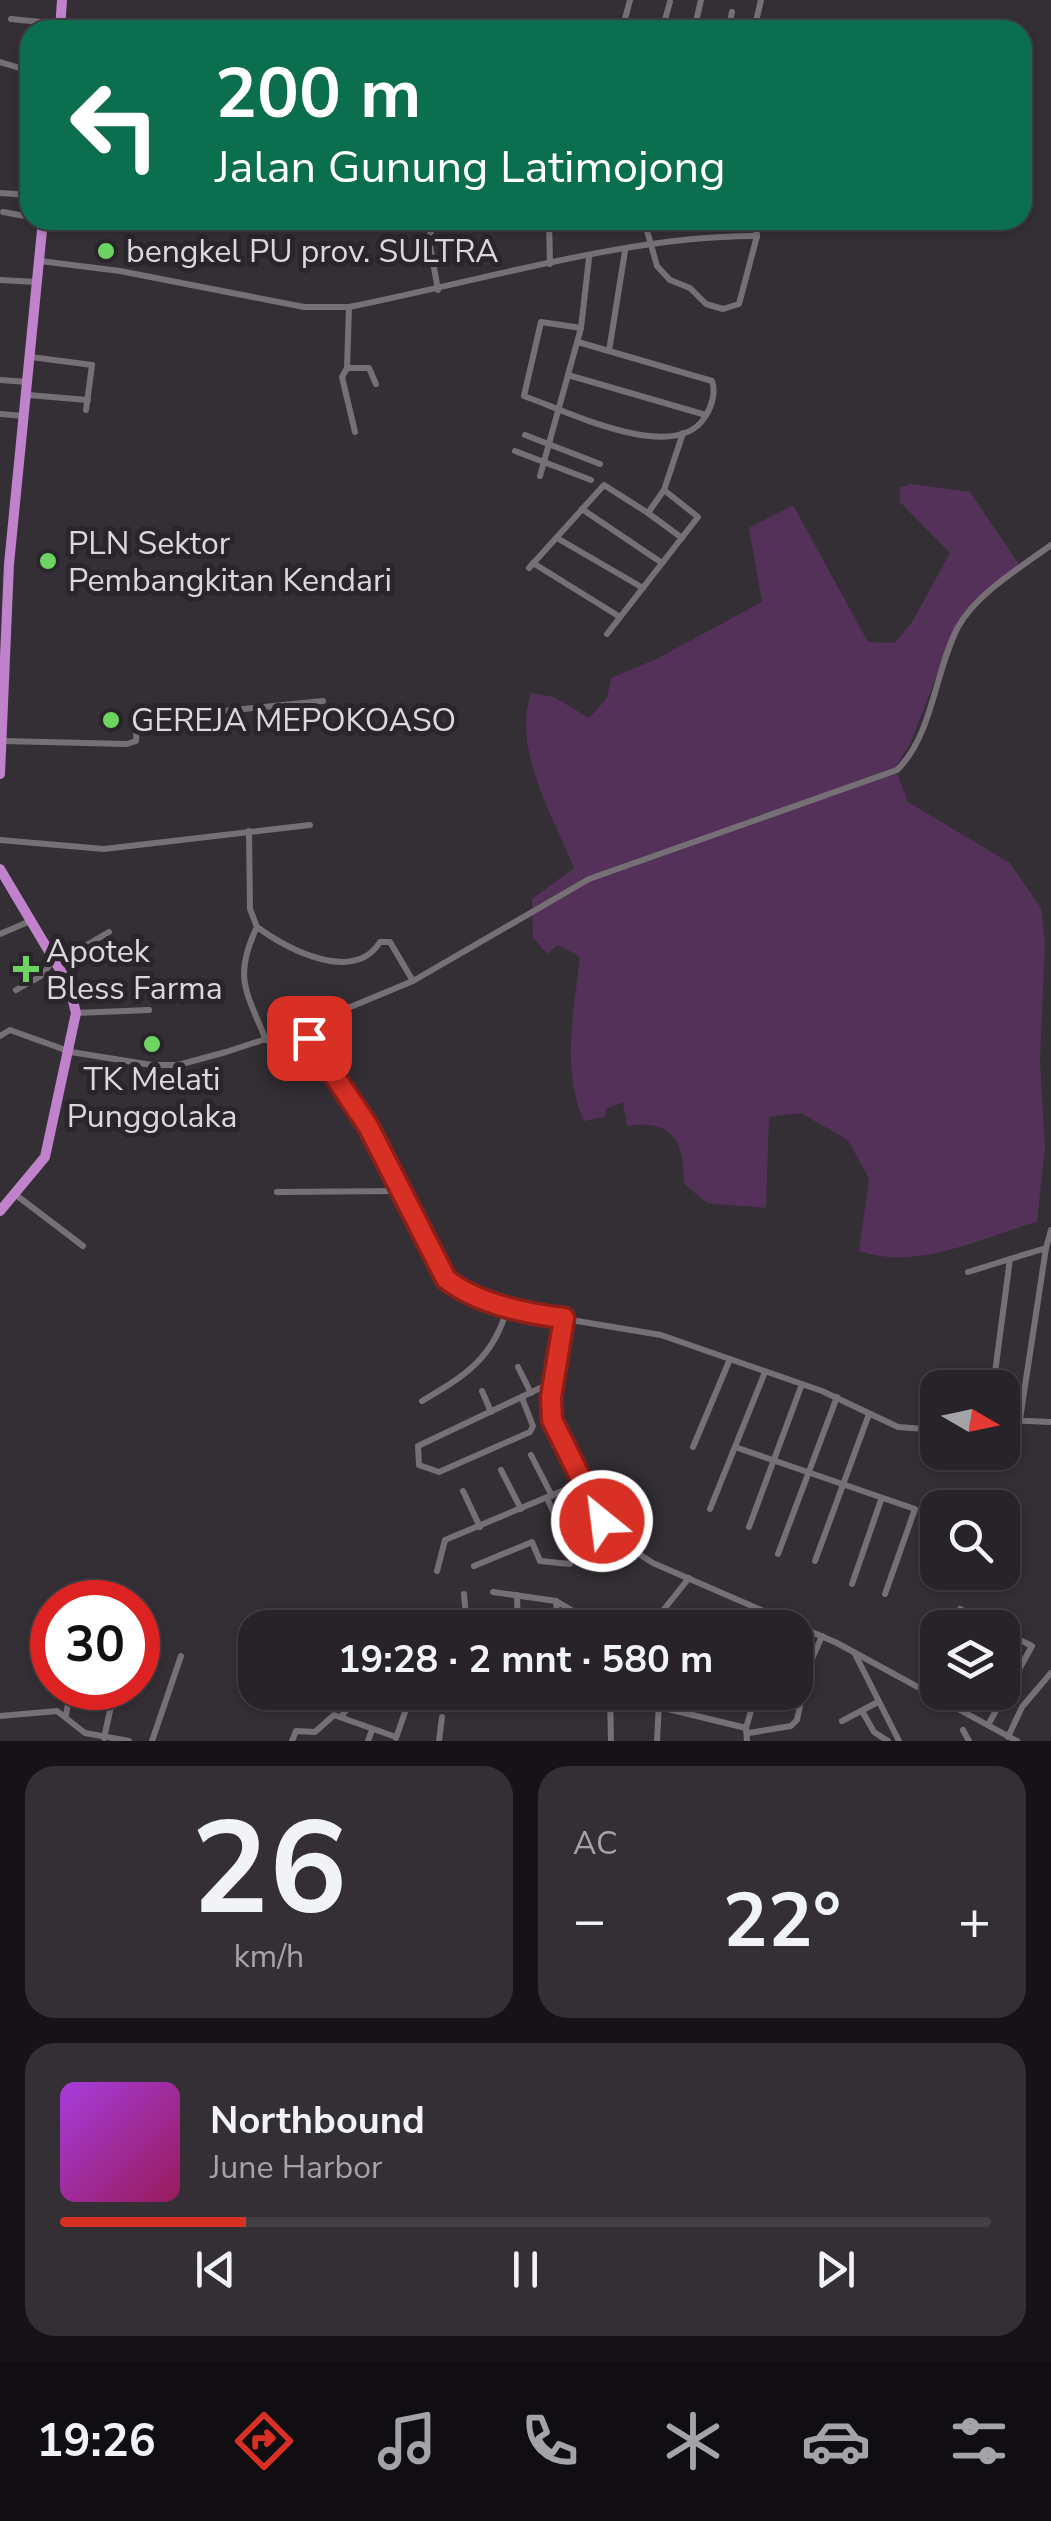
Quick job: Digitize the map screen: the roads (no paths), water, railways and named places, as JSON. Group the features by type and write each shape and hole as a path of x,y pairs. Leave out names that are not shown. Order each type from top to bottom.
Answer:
{"highway":[{"path":"0,774 5,564 26,416 42,230"},
{"path":"0,1211 36,1172 49,1146 76,1013 69,984 1,876"}],"street":[{"path":"730,20 732,12"},
{"path":"10,19 20,21"},
{"path":"3,212 20,215"},
{"path":"431,230 429,240 438,290"},
{"path":"549,230 550,264"},
{"path":"647,230 657,266 670,280 706,304 723,309 739,304 756,230"},
{"path":"40,261 120,271 304,307 350,307 550,264 725,236 757,236"},
{"path":"609,351 625,251"},
{"path":"540,476 578,342 590,258"},
{"path":"0,280 38,282"},
{"path":"350,307 342,382 355,432"},
{"path":"578,342 712,381 714,392 706,415 683,432 656,438 628,433 524,396 541,322 581,328"},
{"path":"32,357 92,365 86,410"},
{"path":"346,368 369,368 376,384"},
{"path":"568,375 706,415"},
{"path":"0,380 28,382"},
{"path":"28,395 88,400"},
{"path":"0,414 26,416"},
{"path":"648,512 664,490 683,432"},
{"path":"525,435 600,464"},
{"path":"515,451 591,480"},
{"path":"620,617 531,566 604,485 682,538"},
{"path":"607,634 698,517 664,490"},
{"path":"582,509 662,563"},
{"path":"556,538 642,588"},
{"path":"0,1036 10,1030 71,1052 165,1066 266,1040 413,981 588,879 897,770 914,743 961,622 986,596 1050,546"},
{"path":"3,741 127,744 136,741 137,722 143,719 323,701"},
{"path":"0,840 104,849 310,825"},
{"path":"249,831 250,909 257,927 315,958 358,959 370,955 382,941 390,942 413,981"},
{"path":"0,934 28,922"},
{"path":"257,927 245,952 241,976 266,1040"},
{"path":"16,990 42,976 55,961 109,932"},
{"path":"76,1013 149,1010"},
{"path":"302,1028 368,1126 446,1279 457,1288 508,1306 648,1331 802,1384 898,1427 920,1429"},
{"path":"276,1192 400,1190"},
{"path":"16,1194 83,1246"},
{"path":"1051,1230 1020,1419 1051,1422"},
{"path":"968,1272 1046,1248"},
{"path":"995,1370 1010,1259"},
{"path":"422,1401 494,1348 508,1306"},
{"path":"564,1318 553,1382 552,1420 581,1483 620,1542 688,1578 822,1636 1017,1741"},
{"path":"692,1447 730,1359"},
{"path":"518,1366 530,1393"},
{"path":"710,1509 766,1372"},
{"path":"522,1398 531,1431 439,1472 419,1465 418,1446 553,1382"},
{"path":"748,1527 802,1384"},
{"path":"482,1391 492,1412"},
{"path":"778,1554 837,1398"},
{"path":"815,1560 868,1414"},
{"path":"736,1447 842,1487 915,1509 885,1594"},
{"path":"474,1566 536,1540 543,1563 564,1566 572,1560 531,1455"},
{"path":"501,1470 521,1509"},
{"path":"438,1571 442,1542 581,1483"},
{"path":"463,1491 480,1527"},
{"path":"852,1584 881,1500"},
{"path":"663,1610 688,1578"},
{"path":"493,1592 556,1601 570,1610"},
{"path":"464,1594 465,1610"},
{"path":"517,1595 517,1610"},
{"path":"556,1601 557,1610"},
{"path":"677,1710 747,1734 791,1726 797,1720 804,1679 822,1636"},
{"path":"1020,1640 1032,1646 1020,1666"},
{"path":"854,1653 876,1703 899,1741"},
{"path":"152,1741 181,1656"},
{"path":"1008,1736 1027,1700 1051,1673"},
{"path":"842,1722 876,1703"},
{"path":"66,1715 67,1710"},
{"path":"104,1738 110,1710"},
{"path":"342,1717 347,1710"},
{"path":"292,1741 296,1731 315,1732 334,1715 395,1739 406,1710"},
{"path":"610,1710 611,1741"},
{"path":"656,1741 659,1710"},
{"path":"988,1725 995,1710"},
{"path":"0,1716 43,1711 66,1715 85,1733 129,1741"},
{"path":"862,1711 874,1732 888,1741"},
{"path":"440,1741 442,1717"},
{"path":"368,1741 372,1730"},
{"path":"963,1730 969,1741"}],"place":[{"name":"bengkel PU prov. SULTRA","path":"106,251"},
{"name":"PLN Sektor Pembangkitan Kendari","path":"48,561"},
{"name":"GEREJA MEPOKOASO","path":"111,720"},
{"name":"Apotek Bless Farma","path":"26,969"},
{"name":"TK Melati Punggolaka","path":"152,1044"}]}
